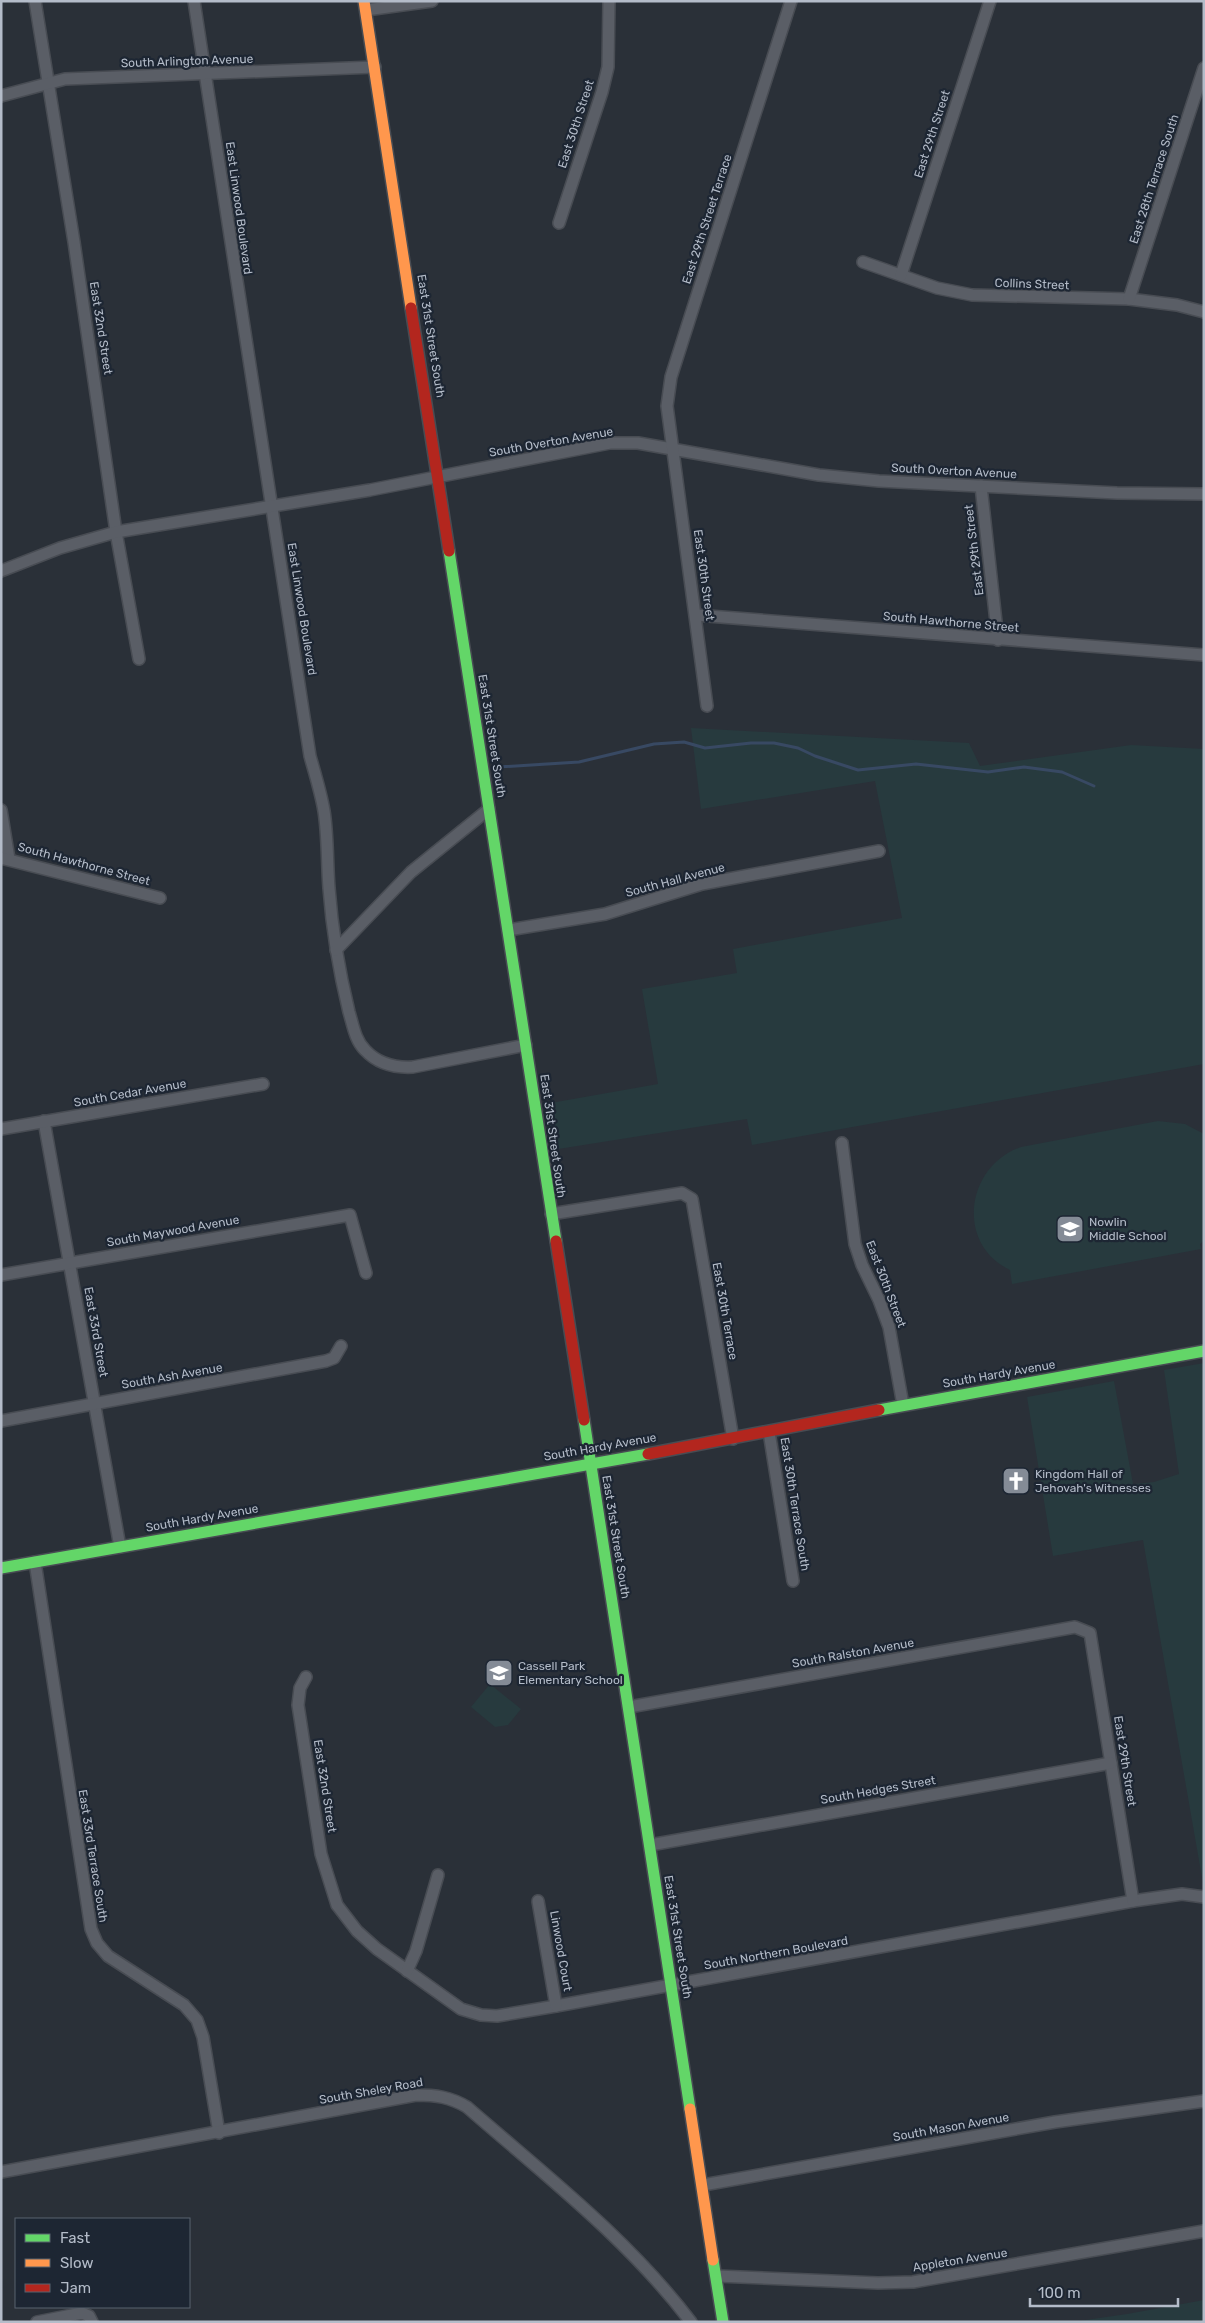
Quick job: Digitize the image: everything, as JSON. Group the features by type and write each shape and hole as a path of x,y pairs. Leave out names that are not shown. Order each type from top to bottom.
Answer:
{"street":[{"name":"East 32nd Street","path":"35,1 74,242 116,532 139,659"},
{"name":"East Linwood Boulevard","path":"194,1 310,756 324,812 329,890 336,950 344,994 356,1038 369,1054 386,1065 400,1068 526,1045"},
{"path":"365,6 432,1"},
{"name":"East 30th Street","path":"559,223 602,92 608,67 609,1"},
{"name":"East 29th Street Terrace","path":"672,448 667,406 671,376 791,1"},
{"name":"East 29th Street","path":"902,275 990,1"},
{"name":"East 31st Street South","path":"365,6 723,2322"},
{"name":"South Arlington Avenue","path":"1,96 47,83 82,78 375,67"},
{"name":"East 28th Terrace South","path":"1130,299 1204,68"},
{"name":"Collins Street","path":"863,262 937,288 972,295 1130,299 1204,312"},
{"name":"South Overton Avenue","path":"1,571 60,548 116,532 438,477 610,443 638,443 672,448 819,475 1117,493 1204,494"},
{"name":"East 30th Street","path":"672,448 707,706"},
{"name":"East 29th Street","path":"981,486 998,640"},
{"name":"South Hawthorne Street","path":"696,615 1204,655"},
{"path":"336,950 412,872 489,809"},
{"path":"1,810 5,858"},
{"name":"South Hall Avenue","path":"508,930 605,914 702,884 879,851"},
{"name":"South Hawthorne Street","path":"5,858 160,898"},
{"name":"South Cedar Avenue","path":"1,1129 263,1084"},
{"name":"East 33rd Street","path":"44,1121 120,1547"},
{"name":"East 30th Street","path":"842,1143 855,1244 862,1265 880,1300 890,1327 903,1405"},
{"name":"East 30th Terrace","path":"551,1214 682,1193 692,1199 733,1438"},
{"name":"South Maywood Avenue","path":"1,1275 350,1215 366,1272"},
{"name":"South Ash Avenue","path":"1,1421 326,1362 334,1358 341,1346"},
{"name":"South Hardy Avenue","path":"1,1568 769,1432 903,1405 1204,1351"},
{"name":"East 30th Terrace South","path":"769,1432 793,1581"},
{"name":"East 33rd Terrace South","path":"35,1562 91,1929 97,1943 108,1956 184,2005 197,2020 203,2037 219,2133"},
{"name":"South Ralston Avenue","path":"629,1707 1075,1627 1082,1628"},
{"name":"East 29th Street","path":"1082,1628 1090,1633 1133,1902"},
{"name":"East 32nd Street","path":"306,1677 300,1688 298,1705 321,1854 334,1900"},
{"name":"South Hedges Street","path":"650,1845 1111,1763"},
{"path":"407,1971 416,1951 438,1874"},
{"name":"South Northern Boulevard","path":"334,1900 357,1931 377,1949 407,1971 461,2009 481,2015 497,2016 1133,1902 1182,1894 1204,1897"},
{"name":"Linwood Court","path":"538,1901 556,2006"},
{"name":"South Sheley Road","path":"1,2172 416,2095 436,2095 454,2100 467,2107 624,2244 668,2290 691,2322"},
{"name":"South Mason Avenue","path":"703,2185 1055,2122 1204,2101"},
{"name":"Appleton Avenue","path":"717,2276 878,2283 913,2282 1204,2231"},
{"path":"37,2322 82,2313 90,2315"}],"green space":[{"path":"691,728 969,743 980,766 1131,745 1204,749 1204,1064 752,1145 747,1119 552,1150 545,1104 658,1084 642,989 737,973 733,949 902,918 875,781 701,809"},
{"path":"1158,1121 1185,1124 1204,1134 1204,1241 1200,1244 1201,1249 1012,1284 1010,1270 992,1258 981,1242 975,1225 974,1206 979,1187 988,1171 1002,1157 1021,1147"},
{"path":"1204,1363 1204,1889 1143,1540 1053,1556 1027,1397 1114,1381 1133,1484 1154,1482 1179,1474 1164,1370"},
{"path":"490,1684 521,1709 508,1725 495,1727 471,1707"},
{"path":"1204,2300 1204,2322 1072,2322 1127,2314"}],"waterway":[{"path":"498,767 579,762 654,744 684,742 705,748 751,743 774,743 798,748 815,756 858,770 916,764 988,772 1024,767 1062,772 1094,786"}],"traffic: fast":[{"path":"449,551 556,1241"},
{"path":"879,1410 1204,1351"},
{"path":"584,1420 690,2109"},
{"path":"1,1568 648,1454"},
{"path":"713,2260 723,2322"}],"traffic: slow":[{"path":"364,1 411,308"},
{"path":"690,2109 713,2260"}],"traffic: jam":[{"path":"411,308 449,551"},
{"path":"556,1241 584,1420"},
{"path":"648,1454 879,1410"}],"place":[{"name":"Nowlin Middle School","path":"1070,1229"},
{"name":"Kingdom Hall of Jehovah's Witnesses","path":"1016,1481"},
{"name":"Cassell Park Elementary School","path":"499,1673"}]}
